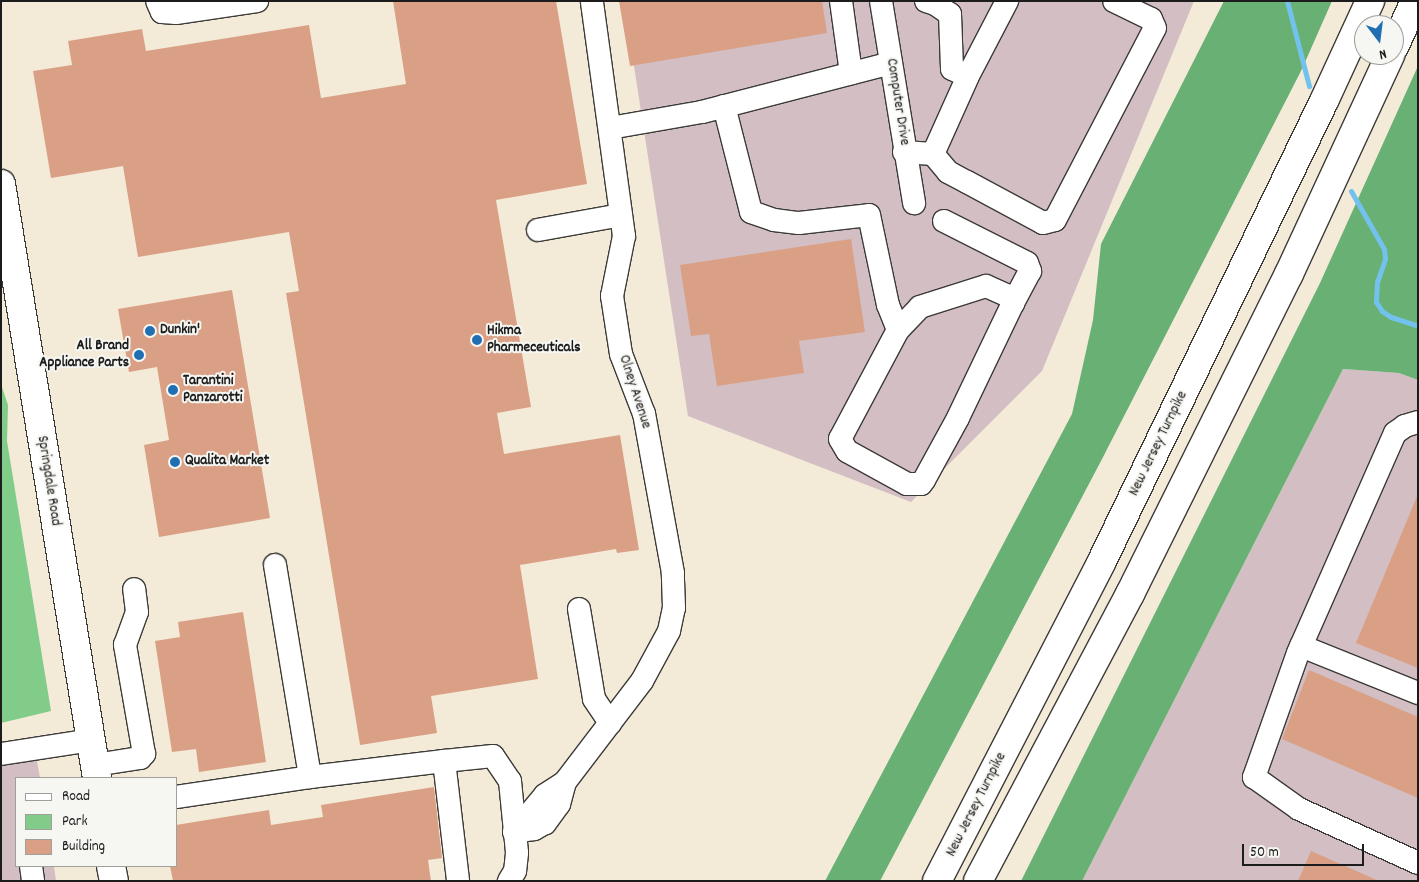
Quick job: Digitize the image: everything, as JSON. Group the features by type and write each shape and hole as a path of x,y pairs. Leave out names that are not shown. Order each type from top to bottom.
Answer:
{"main road":[{"name":"New Jersey Turnpike","path":"938,881 1102,563 1321,108 1370,1"},
{"path":"1404,25 1415,1"},
{"path":"978,881 1138,577 1290,274 1385,65"},
{"name":"Springdale Road","path":"1,184 94,761"},
{"path":"111,867 114,881"}],"street":[{"path":"157,1 162,12 176,13 257,1"},
{"name":"Olney Avenue","path":"514,832 545,795 565,782 610,723 647,670 669,630 674,608 673,573 644,414 622,354 612,296 624,236 592,1"},
{"path":"841,1 851,73"},
{"name":"Computer Drive","path":"882,1 904,152 914,203"},
{"path":"926,1 935,4 950,14 952,68 968,76"},
{"path":"932,154 968,76 1006,1"},
{"path":"904,152 932,154 948,172 1043,223 1055,220 1155,28 1151,19 1114,1"},
{"path":"610,128 724,106 891,63"},
{"path":"724,106 751,212 774,220 799,223 869,215 888,305 898,330"},
{"path":"538,230 621,214"},
{"path":"944,220 1027,263 1030,270 958,418 921,484 907,484 847,451 840,439 898,330 920,307 986,286 1008,296 1013,303"},
{"path":"1418,422 1405,426 1395,433 1301,646 1254,777 1299,809 1418,864"},
{"path":"275,565 310,777"},
{"path":"1,754 94,761 140,758 144,754 125,645 137,612 134,589"},
{"path":"579,609 594,698 610,723"},
{"path":"1301,646 1418,693"},
{"path":"178,797 310,777 494,756 510,781 516,862 509,881"},
{"path":"444,761 458,881"},
{"path":"31,867 34,881"}],"shaded area":[{"path":"624,1 1194,1 1042,371 911,502 688,416"},
{"path":"1343,369 1399,373 1418,380 1418,881 1082,881"},
{"path":"34,745 40,777 15,777 15,867 54,867 56,881 1,881 1,751"}],"green space":[{"path":"1224,1 1332,1 1302,69 1101,461 880,881 825,881 1072,414 1093,320 1101,244"},
{"path":"1418,66 1418,380 1399,373 1343,369 1082,881 1021,881 1320,283"},
{"path":"1,384 8,405 7,441 51,711 1,723"}],"building":[{"path":"393,1 556,1 587,184 496,200 531,407 497,413 504,454 620,435 639,550 617,553 616,549 520,565 538,679 431,696 437,733 360,745 286,293 299,291 289,232 138,257 123,166 51,178 33,71 72,65 68,41 142,29 146,51 309,25 321,98 406,84"},
{"path":"619,1 822,1 827,33 630,66"},
{"path":"851,239 865,332 799,341 804,373 717,386 709,334 691,336 680,265"},
{"path":"232,290 270,518 159,537 144,445 169,440 157,367 129,372 118,309"},
{"path":"1418,494 1418,668 1356,643"},
{"path":"243,612 266,762 199,772 196,749 172,752 155,641 180,637 178,622"},
{"path":"1309,670 1418,717 1418,798 1282,739"},
{"path":"434,787 442,858 428,860 431,881 173,881 170,867 178,867 178,825 269,810 271,825 323,817 321,805"},
{"path":"1311,851 1379,881 1298,881"}],"waterway":[{"path":"1287,1 1309,86"},
{"path":"1351,191 1384,249 1385,259 1377,282 1376,302 1382,311 1391,317 1418,326"}],"place":[{"name":"Dunkin'","path":"150,331"},
{"name":"Hikma Pharmeceuticals","path":"477,340"},
{"name":"All Brand Appliance Parts","path":"139,355"},
{"name":"Tarantini Panzarotti","path":"173,390"},
{"name":"Qualita Market","path":"175,462"}]}
